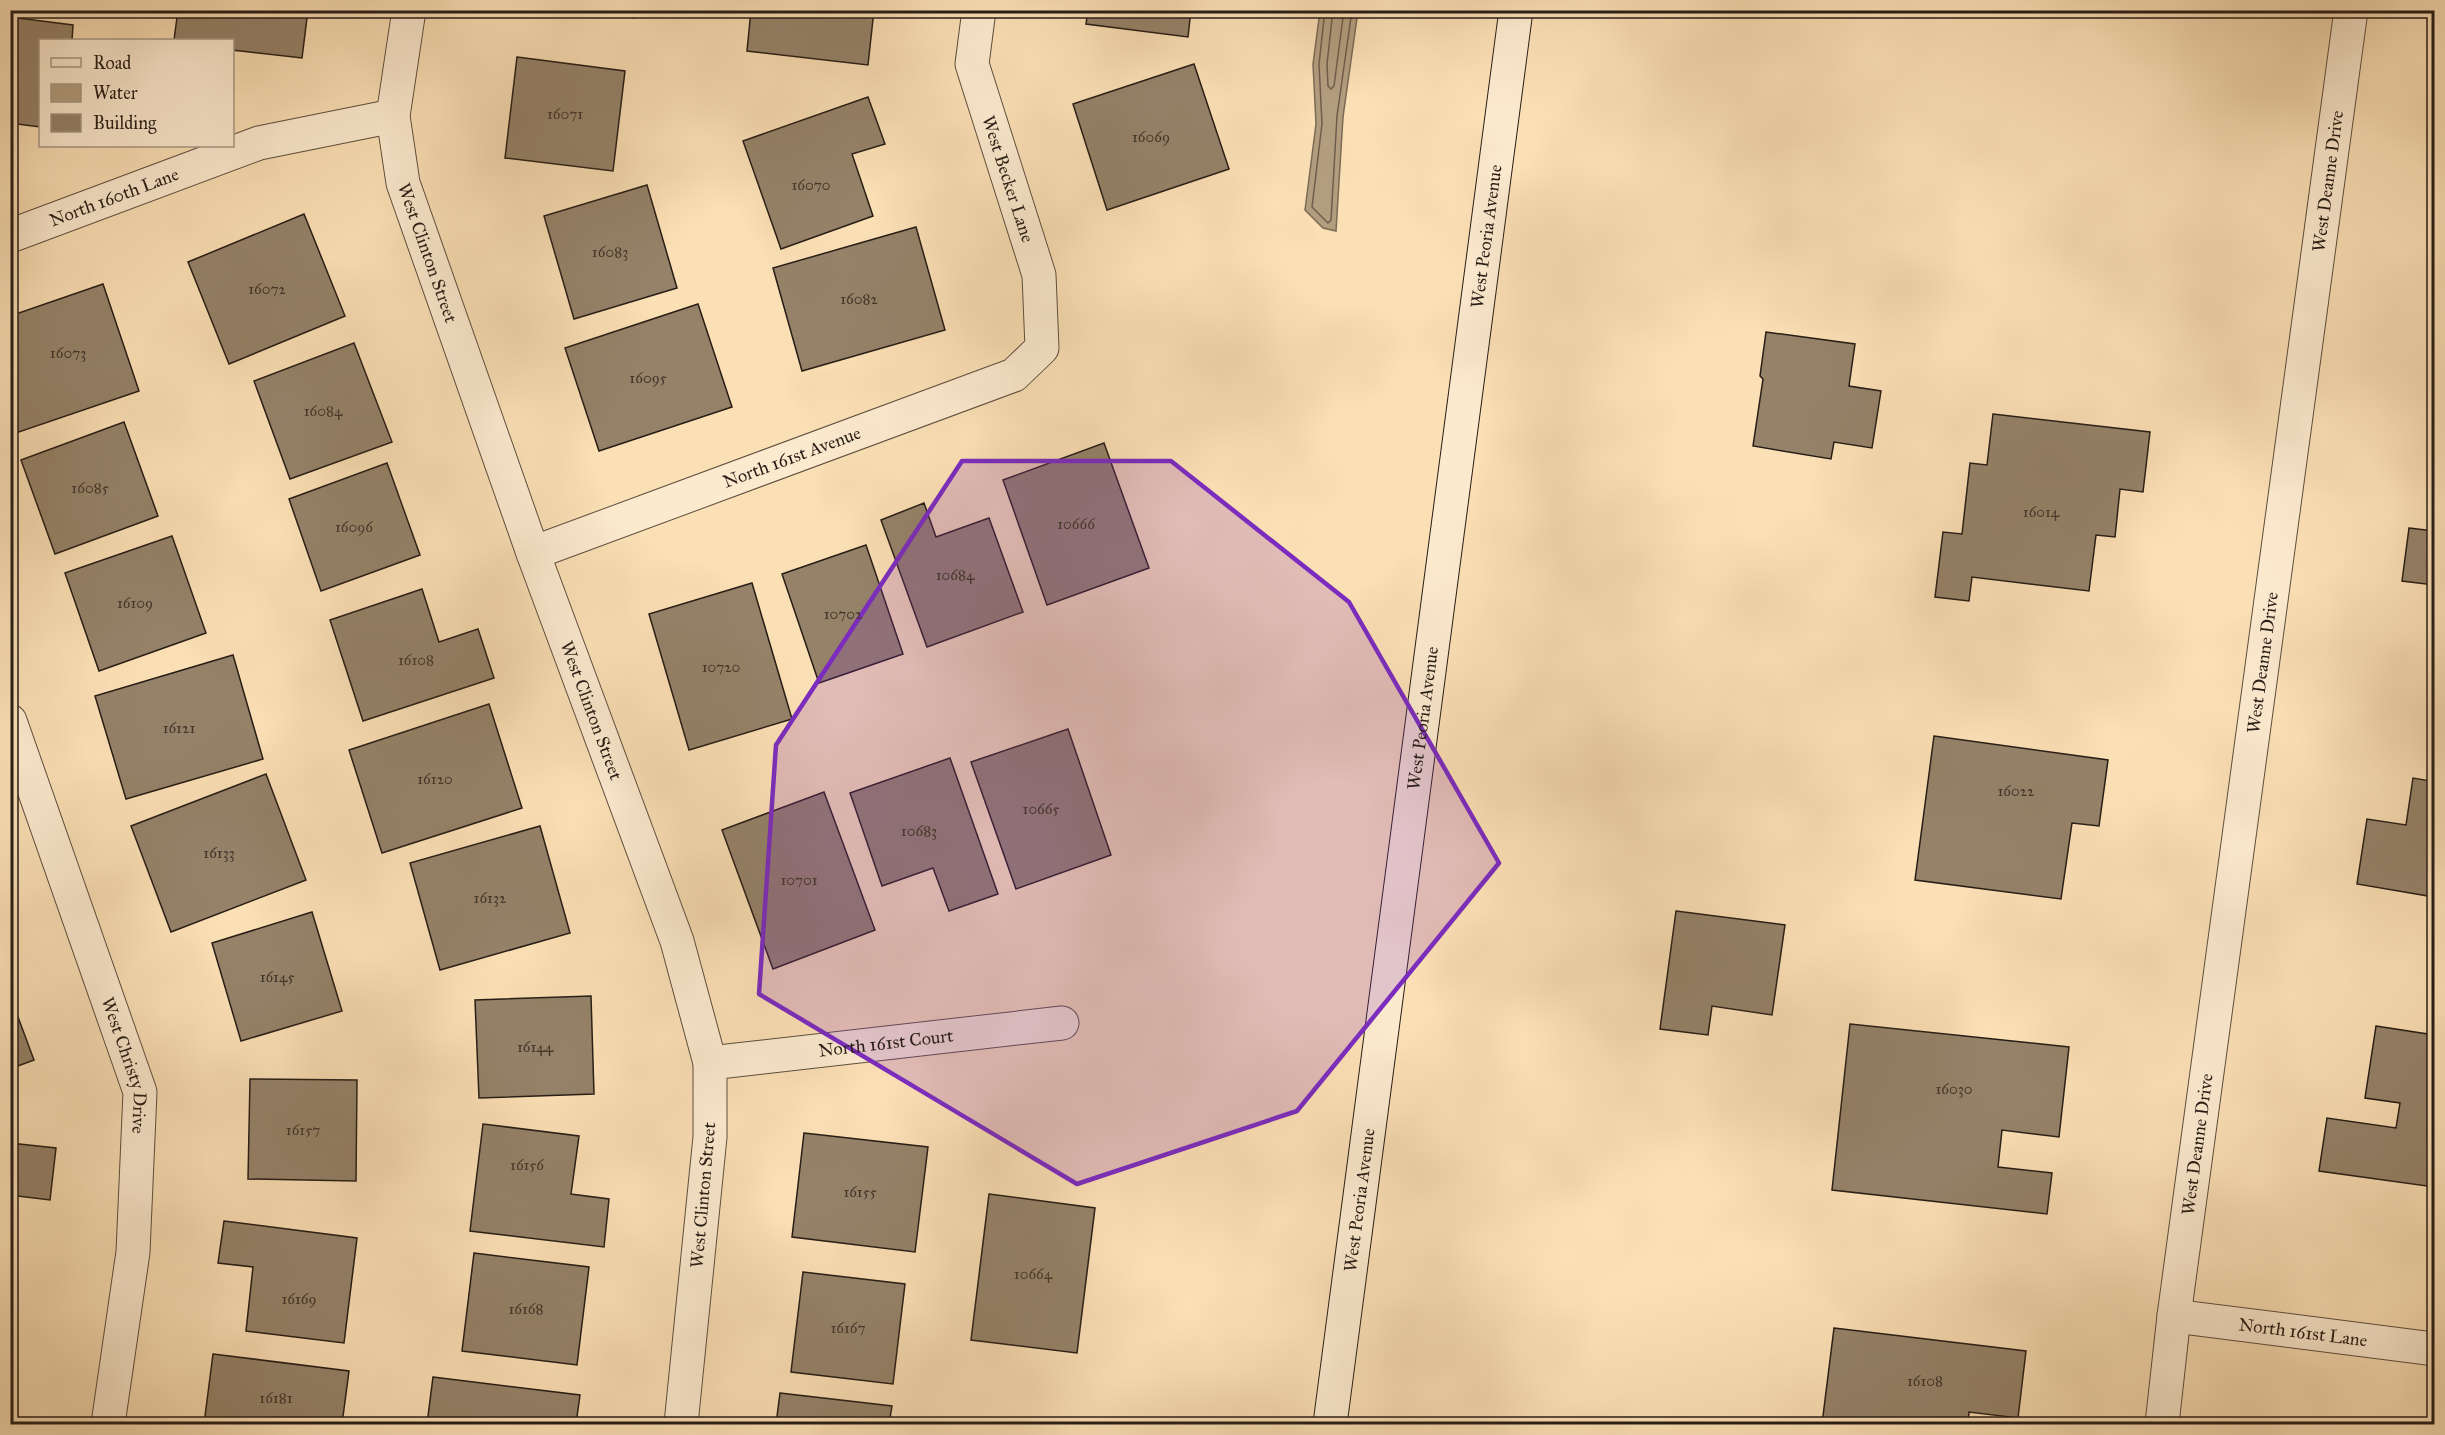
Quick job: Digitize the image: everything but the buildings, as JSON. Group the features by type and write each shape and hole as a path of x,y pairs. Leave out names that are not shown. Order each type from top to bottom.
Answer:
{"street":[{"name":"West Clinton Street","path":"410,10 393,116 403,183 533,553 677,941 710,1064 710,1137 681,1425"},
{"name":"West Becker Lane","path":"979,10 972,64 1039,275 1042,348"},
{"name":"West Peoria Avenue","path":"1330,1425 1516,10"},
{"name":"West Deanne Drive","path":"2162,1425 2174,1316 2351,10"},
{"name":"North 160th Lane","path":"10,236 259,143 393,116"},
{"name":"North 161st Avenue","path":"533,553 1014,375 1042,348"},
{"name":"West Christy Drive","path":"10,721 140,1092 133,1252 108,1425"},
{"name":"North 161st Court","path":"710,1064 1062,1023"},
{"name":"North 161st Lane","path":"2174,1316 2434,1349"}],"highlighted area":[{"path":"962,461 1171,461 1349,602 1499,863 1297,1111 1077,1184 759,994 776,745"}],"water":[{"path":"1320,11 1358,11 1343,117 1336,231 1323,228 1305,210 1316,124 1313,64"}]}
